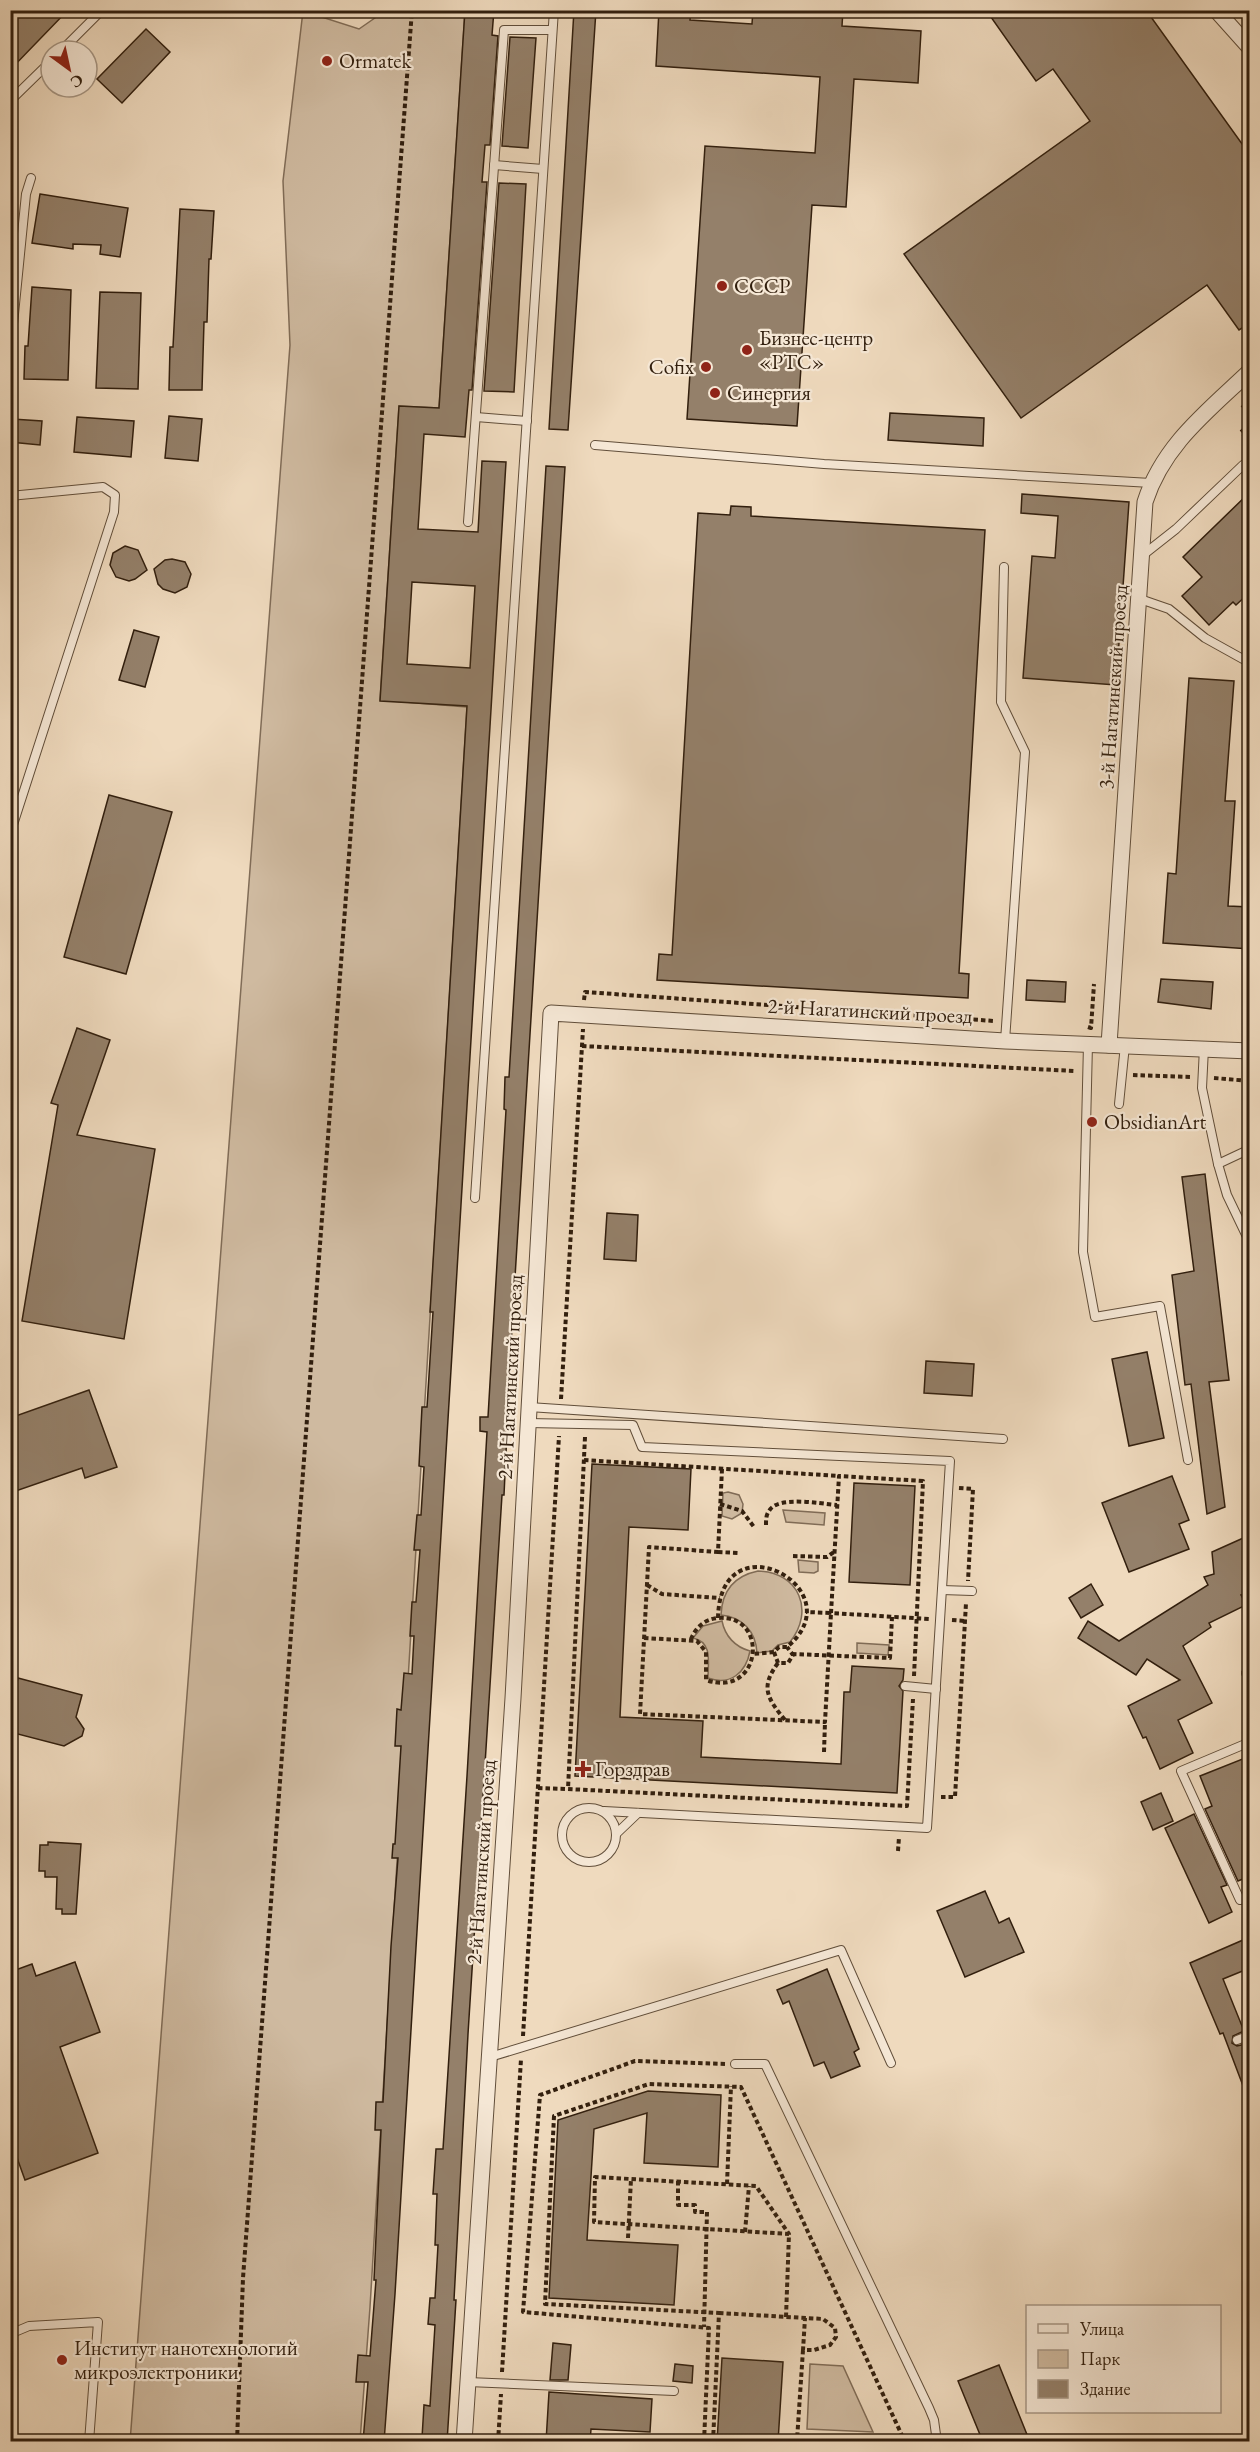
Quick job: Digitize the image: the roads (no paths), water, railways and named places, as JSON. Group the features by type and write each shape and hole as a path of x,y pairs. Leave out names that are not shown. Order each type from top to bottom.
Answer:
{"street":[{"path":"1216,10 1250,48"},
{"name":"3-й Нагатинский проезд","path":"1109,1045 1145,502 1151,483 1175,443 1250,371"},
{"name":"2-й Нагатинский проезд","path":"464,2442 529,1407 551,1013 1005,1041 1250,1051"}],"lane":[{"path":"73,39 102,10"},
{"path":"475,1198 554,10"},
{"path":"468,522 504,30 552,30"},
{"path":"10,101 39,73"},
{"path":"494,165 543,169"},
{"path":"10,354 26,194 31,178"},
{"path":"476,417 526,421"},
{"path":"596,445 824,464 1151,483"},
{"path":"1142,556 1176,529 1243,465"},
{"path":"10,496 103,487 115,495 114,512 10,834"},
{"path":"1004,567 1001,702 1025,752 1005,1041"},
{"path":"1140,599 1169,609 1205,638 1250,663"},
{"path":"1088,1044 1083,1252 1095,1317 1160,1306 1188,1460"},
{"path":"1119,1104 1125,1045"},
{"path":"1204,1048 1202,1088 1218,1164 1227,1195 1250,1243"},
{"path":"1218,1164 1250,1149"},
{"path":"529,1407 1004,1439"},
{"path":"528,1423 633,1425 642,1447 950,1461 927,1828 604,1811 586,1807 569,1815 562,1832 565,1848 577,1859 593,1862 608,1855 613,1848 617,1833 638,1813"},
{"path":"942,1590 969,1591"},
{"path":"910,1686 936,1689"},
{"path":"1250,1742 1181,1771 1240,1900 1250,1896"},
{"path":"604,1811 611,1817 617,1833"},
{"path":"489,2057 841,1950 891,2063"},
{"path":"1237,2040 1250,2036"},
{"path":"735,2064 765,2064 929,2408 934,2420 937,2442"},
{"path":"10,2334 29,2326 98,2322 89,2442"},
{"path":"468,2382 674,2391"}],"place":[{"name":"Ormatek","path":"327,61"},
{"name":"СССР","path":"722,286"},
{"name":"Бизнес-центр «РТС»","path":"747,350"},
{"name":"Cofix","path":"706,367"},
{"name":"Синергия","path":"715,393"},
{"name":"ObsidianArt","path":"1092,1122"},
{"name":"Горздрав","path":"583,1769"},
{"name":"Институт нанотехнологий микроэлектроники","path":"62,2360"}]}
